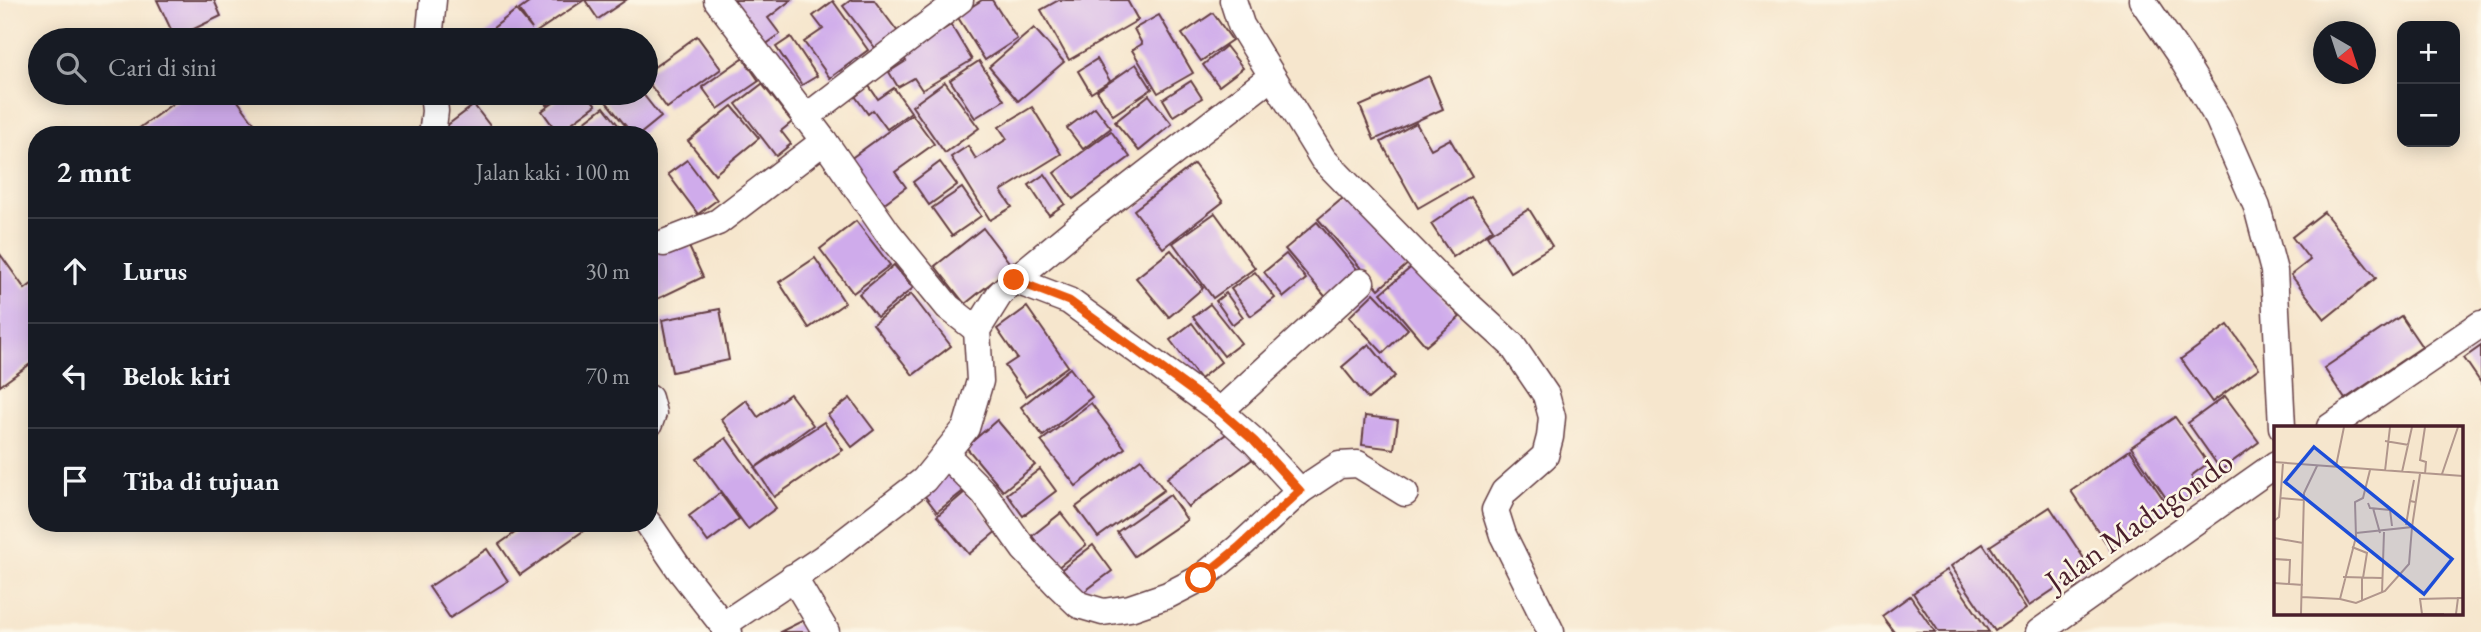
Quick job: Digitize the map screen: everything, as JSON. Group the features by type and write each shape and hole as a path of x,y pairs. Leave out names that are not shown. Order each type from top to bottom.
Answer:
{"street":[{"path":"430,28 433,0"},
{"path":"717,0 824,141 888,233 948,307 977,330"},
{"path":"805,118 960,0"},
{"path":"1233,0 1241,25 1323,159 1440,279 1511,345 1546,395 1552,417 1545,456 1504,492 1495,510 1503,535 1550,632"},
{"path":"2142,0 2218,118 2257,207 2274,271 2282,426"},
{"path":"655,532 680,570 726,628 873,521 923,480 966,428 980,381 977,330 999,295 1014,280 1202,129 1271,77"},
{"path":"433,126 434,105"},
{"path":"664,243 718,222 824,141"},
{"path":"1014,280 1069,301 1220,411 1254,441 1300,491"},
{"path":"1220,411 1362,282"},
{"path":"2331,426 2481,324"},
{"path":"945,454 984,493 1024,549 1057,584 1079,606 1103,612 1130,608 1168,595 1201,578 1300,491 1339,465 1358,464 1405,493"},
{"name":"Jalan Madugondo","path":"2039,632 2066,624 2274,466"},
{"path":"793,578 826,632"}],"building":[{"path":"157,0 214,0 221,16 196,28 170,28"},
{"path":"533,0 584,0 542,28 531,28 519,10"},
{"path":"585,0 626,0 598,19"},
{"path":"731,0 791,0 768,18 780,34 765,45"},
{"path":"851,0 874,0 898,32 876,49 843,6"},
{"path":"982,0 992,0 1017,39 985,60 957,16"},
{"path":"1059,0 1127,0 1138,20 1069,60 1041,10"},
{"path":"833,1 868,50 830,78 804,42 823,29 813,16"},
{"path":"516,10 531,28 493,28"},
{"path":"1213,13 1232,40 1201,61 1182,34"},
{"path":"1159,15 1193,73 1158,93 1132,50 1142,44 1134,29"},
{"path":"951,25 972,60 922,90 914,78 898,87 889,72 906,61 902,55"},
{"path":"1034,28 1064,62 1018,101 989,67"},
{"path":"697,36 721,69 667,108 658,96 658,64"},
{"path":"791,37 817,76 802,85 776,47"},
{"path":"1226,46 1243,68 1219,86 1203,65"},
{"path":"743,58 759,81 718,109 702,87"},
{"path":"1097,59 1110,81 1091,93 1078,71"},
{"path":"979,61 1004,100 975,118 950,80"},
{"path":"1136,64 1152,89 1113,115 1097,91"},
{"path":"1429,76 1443,109 1374,140 1360,106"},
{"path":"1191,81 1202,98 1173,116 1163,99"},
{"path":"945,82 979,128 945,153 912,106"},
{"path":"762,84 792,122 781,131 791,144 776,156 736,104"},
{"path":"869,86 878,99 894,88 911,112 887,129 873,110 868,114 855,96"},
{"path":"1149,95 1172,124 1139,151 1115,122"},
{"path":"171,105 241,105 256,126 142,126"},
{"path":"474,105 490,126 446,126"},
{"path":"550,105 596,105 568,126 553,126 542,111"},
{"path":"609,105 652,105 661,117 650,126 626,126"},
{"path":"732,106 759,138 715,174 688,141"},
{"path":"604,107 619,126 579,126"},
{"path":"1032,107 1061,154 1001,191 1012,207 990,220 951,157 968,146 976,159 1007,139 999,127"},
{"path":"1095,107 1111,128 1083,149 1067,128"},
{"path":"912,114 934,144 895,172 906,187 879,207 846,162"},
{"path":"1416,123 1431,149 1450,139 1472,177 1418,208 1381,142"},
{"path":"1111,131 1130,157 1073,199 1054,173"},
{"path":"687,160 717,200 698,214 668,174"},
{"path":"940,162 957,185 929,205 913,182"},
{"path":"1194,164 1223,202 1163,248 1134,210"},
{"path":"1045,174 1065,204 1049,215 1029,185"},
{"path":"962,188 981,216 952,236 932,208"},
{"path":"1349,193 1409,263 1379,289 1318,219"},
{"path":"1471,197 1493,229 1453,257 1431,224"},
{"path":"1529,209 1552,246 1510,272 1487,235"},
{"path":"2324,212 2376,278 2325,319 2291,275 2310,260 2292,237"},
{"path":"1215,213 1255,268 1213,298 1173,243"},
{"path":"856,221 890,265 853,293 820,249"},
{"path":"1317,222 1361,274 1329,301 1285,249"},
{"path":"983,228 1012,266 965,304 935,266"},
{"path":"685,238 703,277 658,299 658,251"},
{"path":"1171,250 1203,288 1169,317 1136,278"},
{"path":"0,254 25,289 28,287 28,366 0,386"},
{"path":"1286,254 1306,279 1284,297 1264,272"},
{"path":"815,258 845,303 809,328 779,282"},
{"path":"1415,264 1460,317 1426,346 1381,293"},
{"path":"894,265 913,288 877,317 859,294"},
{"path":"1255,272 1275,298 1251,316 1231,289"},
{"path":"1226,293 1243,317 1233,325 1216,301"},
{"path":"1374,293 1408,329 1383,353 1349,317"},
{"path":"911,294 951,346 913,375 873,324"},
{"path":"1210,304 1241,343 1224,356 1193,317"},
{"path":"1027,307 1068,366 1026,396 1005,366 1017,358 997,329"},
{"path":"720,309 729,360 672,372 662,320"},
{"path":"2401,316 2422,347 2345,399 2324,368"},
{"path":"1192,323 1221,362 1200,379 1170,340"},
{"path":"2228,325 2259,368 2212,402 2181,359"},
{"path":"1369,344 1395,376 1368,399 1342,367"},
{"path":"2481,346 2481,383 2464,358"},
{"path":"1070,368 1092,397 1043,436 1021,407"},
{"path":"790,394 813,425 756,467 721,419 746,400 758,417"},
{"path":"2225,396 2259,442 2221,470 2188,423"},
{"path":"850,398 874,430 852,447 828,415"},
{"path":"1091,403 1125,448 1076,486 1041,441"},
{"path":"1365,416 1398,420 1394,449 1362,445"},
{"path":"2175,417 2208,463 2191,476 2200,489 2173,508 2131,447"},
{"path":"997,420 1035,465 1003,491 966,447"},
{"path":"824,422 843,450 774,497 755,468"},
{"path":"1233,429 1254,458 1188,507 1167,478"},
{"path":"726,438 776,508 748,529 697,459"},
{"path":"2130,450 2170,509 2111,550 2071,491"},
{"path":"1141,459 1164,490 1098,537 1076,507"},
{"path":"947,464 967,488 937,512 918,487"},
{"path":"1040,469 1056,491 1023,516 1007,494"},
{"path":"965,492 998,530 969,554 937,516"},
{"path":"720,493 739,519 708,542 689,516"},
{"path":"1170,495 1187,520 1134,556 1117,532"},
{"path":"2050,507 2089,566 2029,606 1990,546"},
{"path":"1061,513 1086,545 1057,568 1032,536"},
{"path":"516,532 582,532 520,575 499,544"},
{"path":"1983,544 2026,609 1995,631 1951,566"},
{"path":"1093,545 1112,571 1081,594 1062,569"},
{"path":"487,549 508,581 450,618 429,587"},
{"path":"1947,570 1989,632 1939,632 1913,593"},
{"path":"1910,596 1935,632 1894,632 1882,616"},
{"path":"806,619 813,632 780,632"}],"route":[{"path":"1014,280 1069,301 1220,411 1254,441 1300,491 1201,578"}]}
